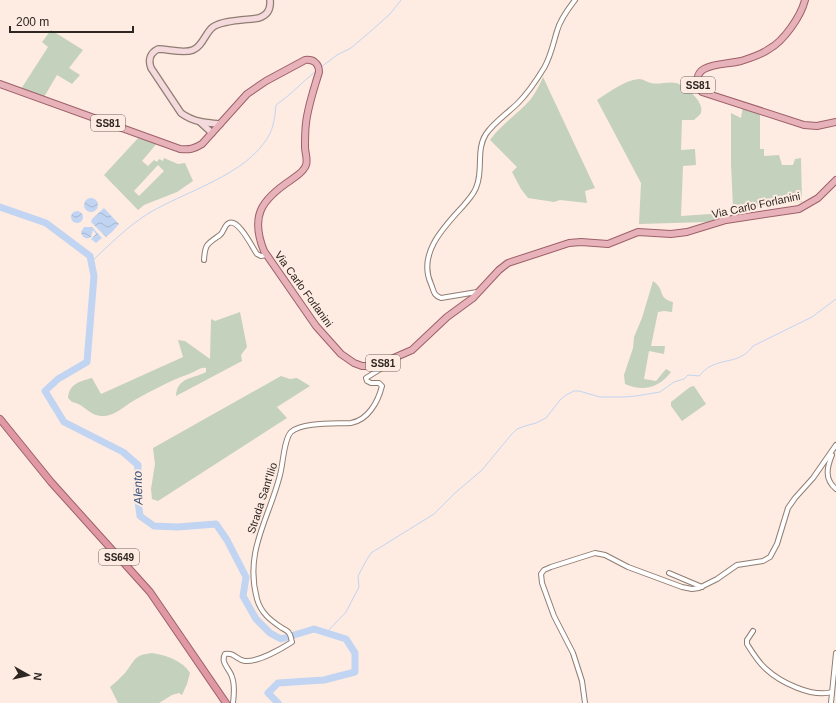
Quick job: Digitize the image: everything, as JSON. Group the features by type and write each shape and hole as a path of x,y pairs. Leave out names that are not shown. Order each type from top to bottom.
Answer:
{"highway":[{"name":"SS649","path":"0,419 51,482 150,592 226,703"}],"main road":[{"path":"220,124 200,122 188,118 181,113 152,68 150,61 151,55 158,49 193,50 199,45 212,27 219,24 259,18 265,15 270,9 270,0"},
{"name":"SS81","path":"805,0 794,22 776,44 756,56 704,69 698,76 698,89 702,92 798,124 817,126 836,122"},
{"name":"Via Carlo Forlanini","path":"0,84 180,149 190,150 202,144 247,94 266,81 304,60 313,60 317,64 319,72 306,122 305,168 298,175 276,190 265,202 260,212 258,222 259,239 266,255 316,326 345,358 358,365 372,366 380,364 412,350 447,317 473,298 499,270 508,263 569,243 580,242 608,244 638,232 671,234 687,232 726,220 799,209 818,198 836,180"},
{"path":"200,122 212,133"}],"street":[{"path":"478,292 441,298 436,296 433,293 429,280 428,256 433,242 471,197 477,185 480,168 481,147 485,136 490,128 530,91 548,62 553,49 557,30 566,12 575,0"},
{"path":"204,260 205,248 222,233 226,226 230,223 240,226 257,254 261,256 266,255"},
{"name":"Strada Sant'Ilio","path":"233,703 234,693 232,676 223,660 225,654 231,653 244,661 256,660 292,642 289,632 272,622 264,614 257,600 253,582 253,567 257,541 280,478 288,435 298,427 358,422 370,411 382,386 379,383 366,381 366,378 395,360 397,357"},
{"path":"836,445 827,467 827,474 832,486 836,489"},
{"path":"585,703 582,681 572,653 554,616 542,583 541,574 544,570 595,553 605,555 628,567 682,587 692,589 702,587 717,579 737,565 763,561 770,557 777,544 788,508 813,478 836,445"},
{"path":"669,572 702,587"},
{"path":"753,631 747,640 747,644 765,669 778,679 799,688 825,694 832,692"},
{"path":"831,703 836,653"}],"green space":[{"path":"51,30 83,50 69,68 80,75 72,84 57,75 44,97 21,89 48,47 42,42"},
{"path":"543,77 595,188 585,191 587,203 560,200 554,202 528,198 521,189 512,172 517,167 490,140 499,129 531,99"},
{"path":"639,79 649,83 680,84 689,90 700,104 701,113 699,116 694,120 682,120 681,150 695,149 696,165 683,166 681,216 711,214 721,217 707,222 639,224 641,183 597,100 622,84"},
{"path":"743,106 760,113 760,149 764,149 764,156 779,155 782,165 793,165 795,159 801,158 802,202 767,204 745,211 736,210 733,207 731,113 741,118"},
{"path":"140,136 158,142 142,161 148,166 154,160 157,162 159,159 163,161 164,158 178,164 185,163 193,181 177,192 144,205 138,210 104,175","holes":["158,165 164,171 139,196 134,191"]},
{"path":"653,281 657,284 663,296 673,302 672,312 658,312 651,346 665,346 664,354 649,351 644,379 656,381 666,369 671,372 656,385 638,388 625,384 624,375 633,348 634,337 642,318"},
{"path":"240,312 247,347 241,355 242,361 176,396 179,385 186,380 206,372 206,368 200,369 160,386 116,412 105,416 95,415 80,405 72,402 68,398 70,389 83,380 92,378 101,394 183,357 178,340 185,341 210,359 211,319 215,321"},
{"path":"281,376 290,379 297,378 310,386 277,407 287,418 158,501 152,499 151,489 155,464 153,448"},
{"path":"694,386 706,404 682,421 671,406 671,402 690,387"},
{"path":"152,653 174,659 183,665 190,673 182,695 179,693 172,695 159,703 118,703 110,687 125,673 135,659 141,655"}],"water":[{"path":"91,198 96,200 98,205 96,210 91,212 86,210 84,205 86,200"},
{"path":"104,208 119,224 106,237 91,222 92,219"},
{"path":"75,211 79,211 83,217 79,223 75,223 71,219 71,215"},
{"path":"84,227 92,227 102,238 96,243 91,239 96,234 93,230 91,237 85,238 82,236 81,232"}],"waterway":[{"path":"321,67 337,55 351,48 390,14 401,0"},
{"path":"91,262 141,218 214,181 245,162 258,150 268,137 273,125 276,105 316,71"},
{"name":"Alento","path":"0,207 46,223 90,256 94,276 87,362 58,379 45,391 64,422 123,452 138,465 137,493 140,516 154,526 178,527 216,524 227,540 246,577 243,596 256,619 270,633 281,639 314,629 346,639 355,653 355,672 324,680 278,683 268,693 278,703"},
{"path":"326,633 346,612 359,587 358,576 371,553 434,514 455,493 482,470 517,429 546,418 560,400 566,395 574,391 579,391 600,397 624,397 660,392 674,382 684,379 688,375 699,376 711,366 738,358 753,346 812,317 836,299"}]}
